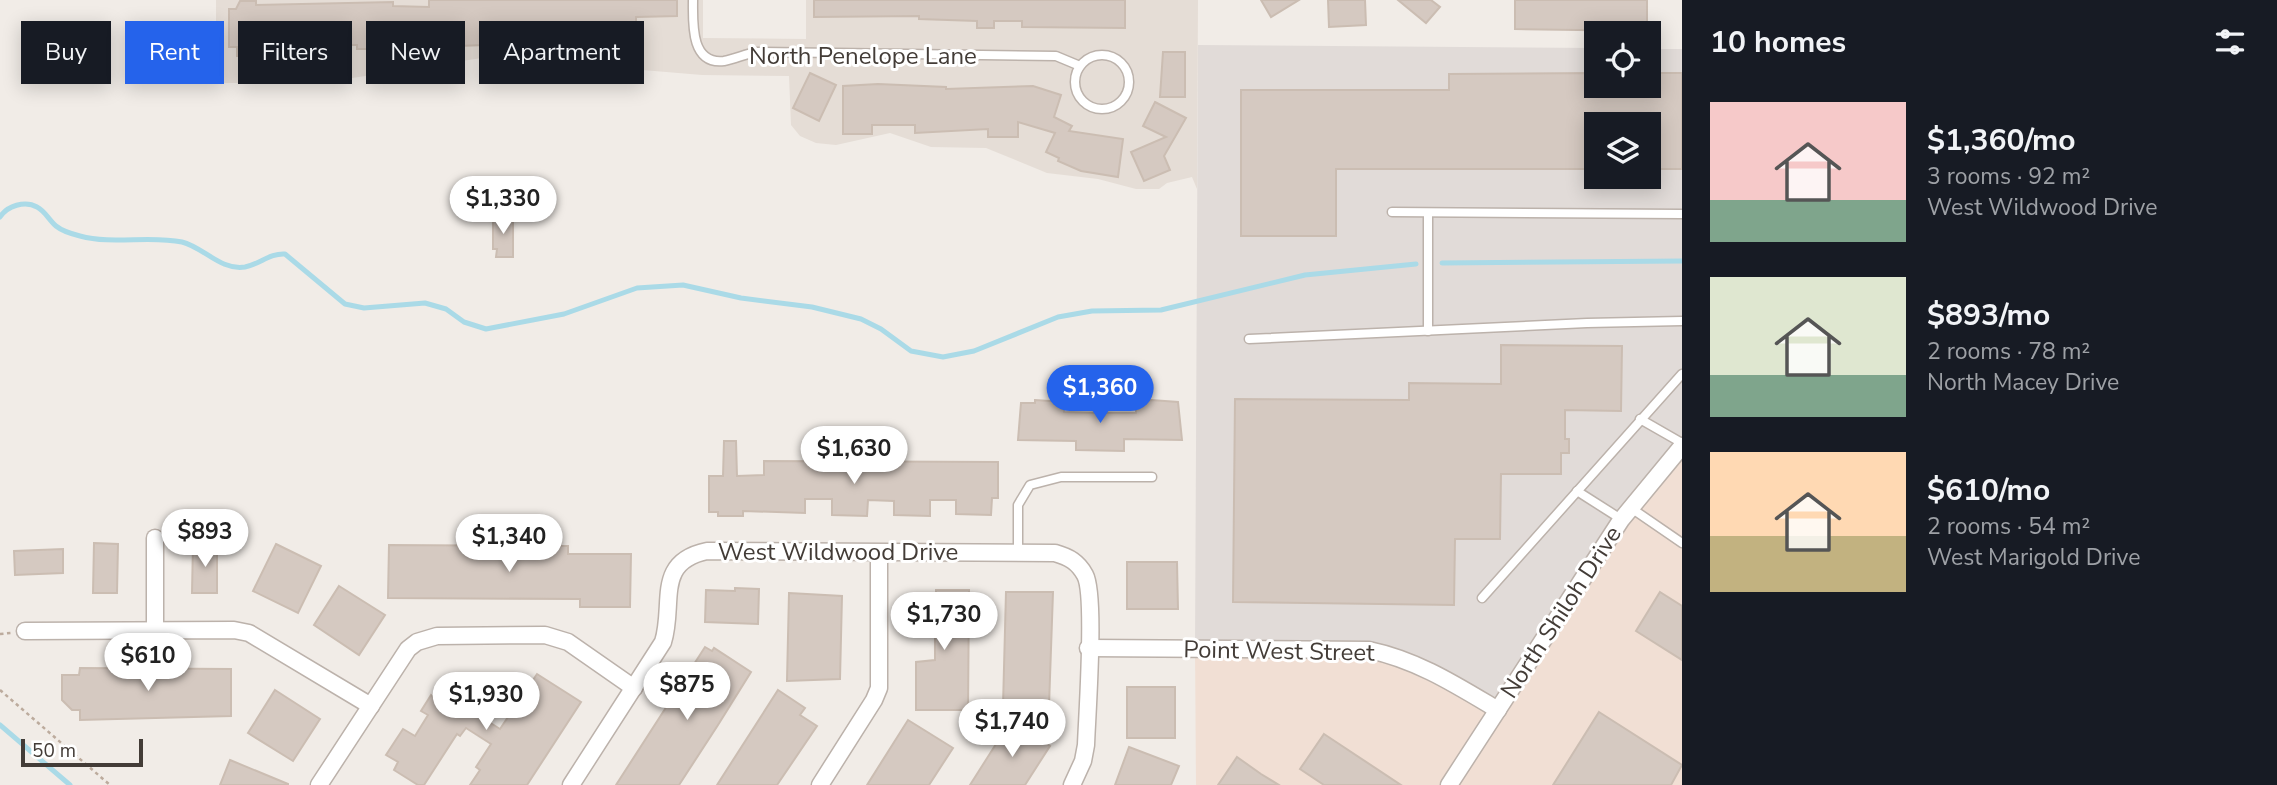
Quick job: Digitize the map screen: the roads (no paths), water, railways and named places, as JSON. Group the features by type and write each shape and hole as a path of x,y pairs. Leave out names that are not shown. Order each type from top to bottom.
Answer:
{"street":[{"name":"North Shiloh Drive","path":"1450,785 1626,514 1682,444"},
{"path":"155,538 155,629"},
{"name":"West Wildwood Drive","path":"570,785 663,642 667,629 669,585 674,570 683,560 707,551 1055,553 1069,557 1079,565 1090,589 1086,745 1083,761 1072,785"},
{"path":"820,785 874,700 878,688 879,553"},
{"path":"25,631 155,629 250,633 371,706"},
{"path":"319,785 408,649 427,637 557,638 634,688"},
{"name":"Point West Street","path":"1088,648 1369,650 1398,656 1423,666 1498,710"}],"lane":[{"name":"North Penelope Lane","path":"693,0 693,38 701,52 713,60 725,61 756,52 1056,56 1080,66"},
{"path":"1094,56 1111,56 1118,60 1124,66 1130,82 1124,98 1110,108 1093,108 1086,104 1080,98 1075,82 1080,66 1094,56"},
{"path":"1392,212 1682,214"},
{"path":"1428,214 1428,331"},
{"path":"1249,339 1682,321"},
{"path":"1482,598 1682,374"},
{"path":"1640,419 1682,444"},
{"path":"1018,553 1018,505 1030,485 1060,477 1152,477"},
{"path":"1577,491 1682,543"}],"waterway":[{"path":"0,217 17,205 32,205 64,231 93,239 157,239 182,242 220,262 236,267 250,266 275,255 285,254 345,304 364,308 425,303 446,309 464,322 486,329 564,314 637,288 683,285 741,298 812,307 861,319 881,329 911,351 943,357 974,351 1058,317 1092,311 1161,310 1305,275 1416,264"},
{"path":"1442,263 1682,261"},
{"path":"0,725 70,785"}]}
